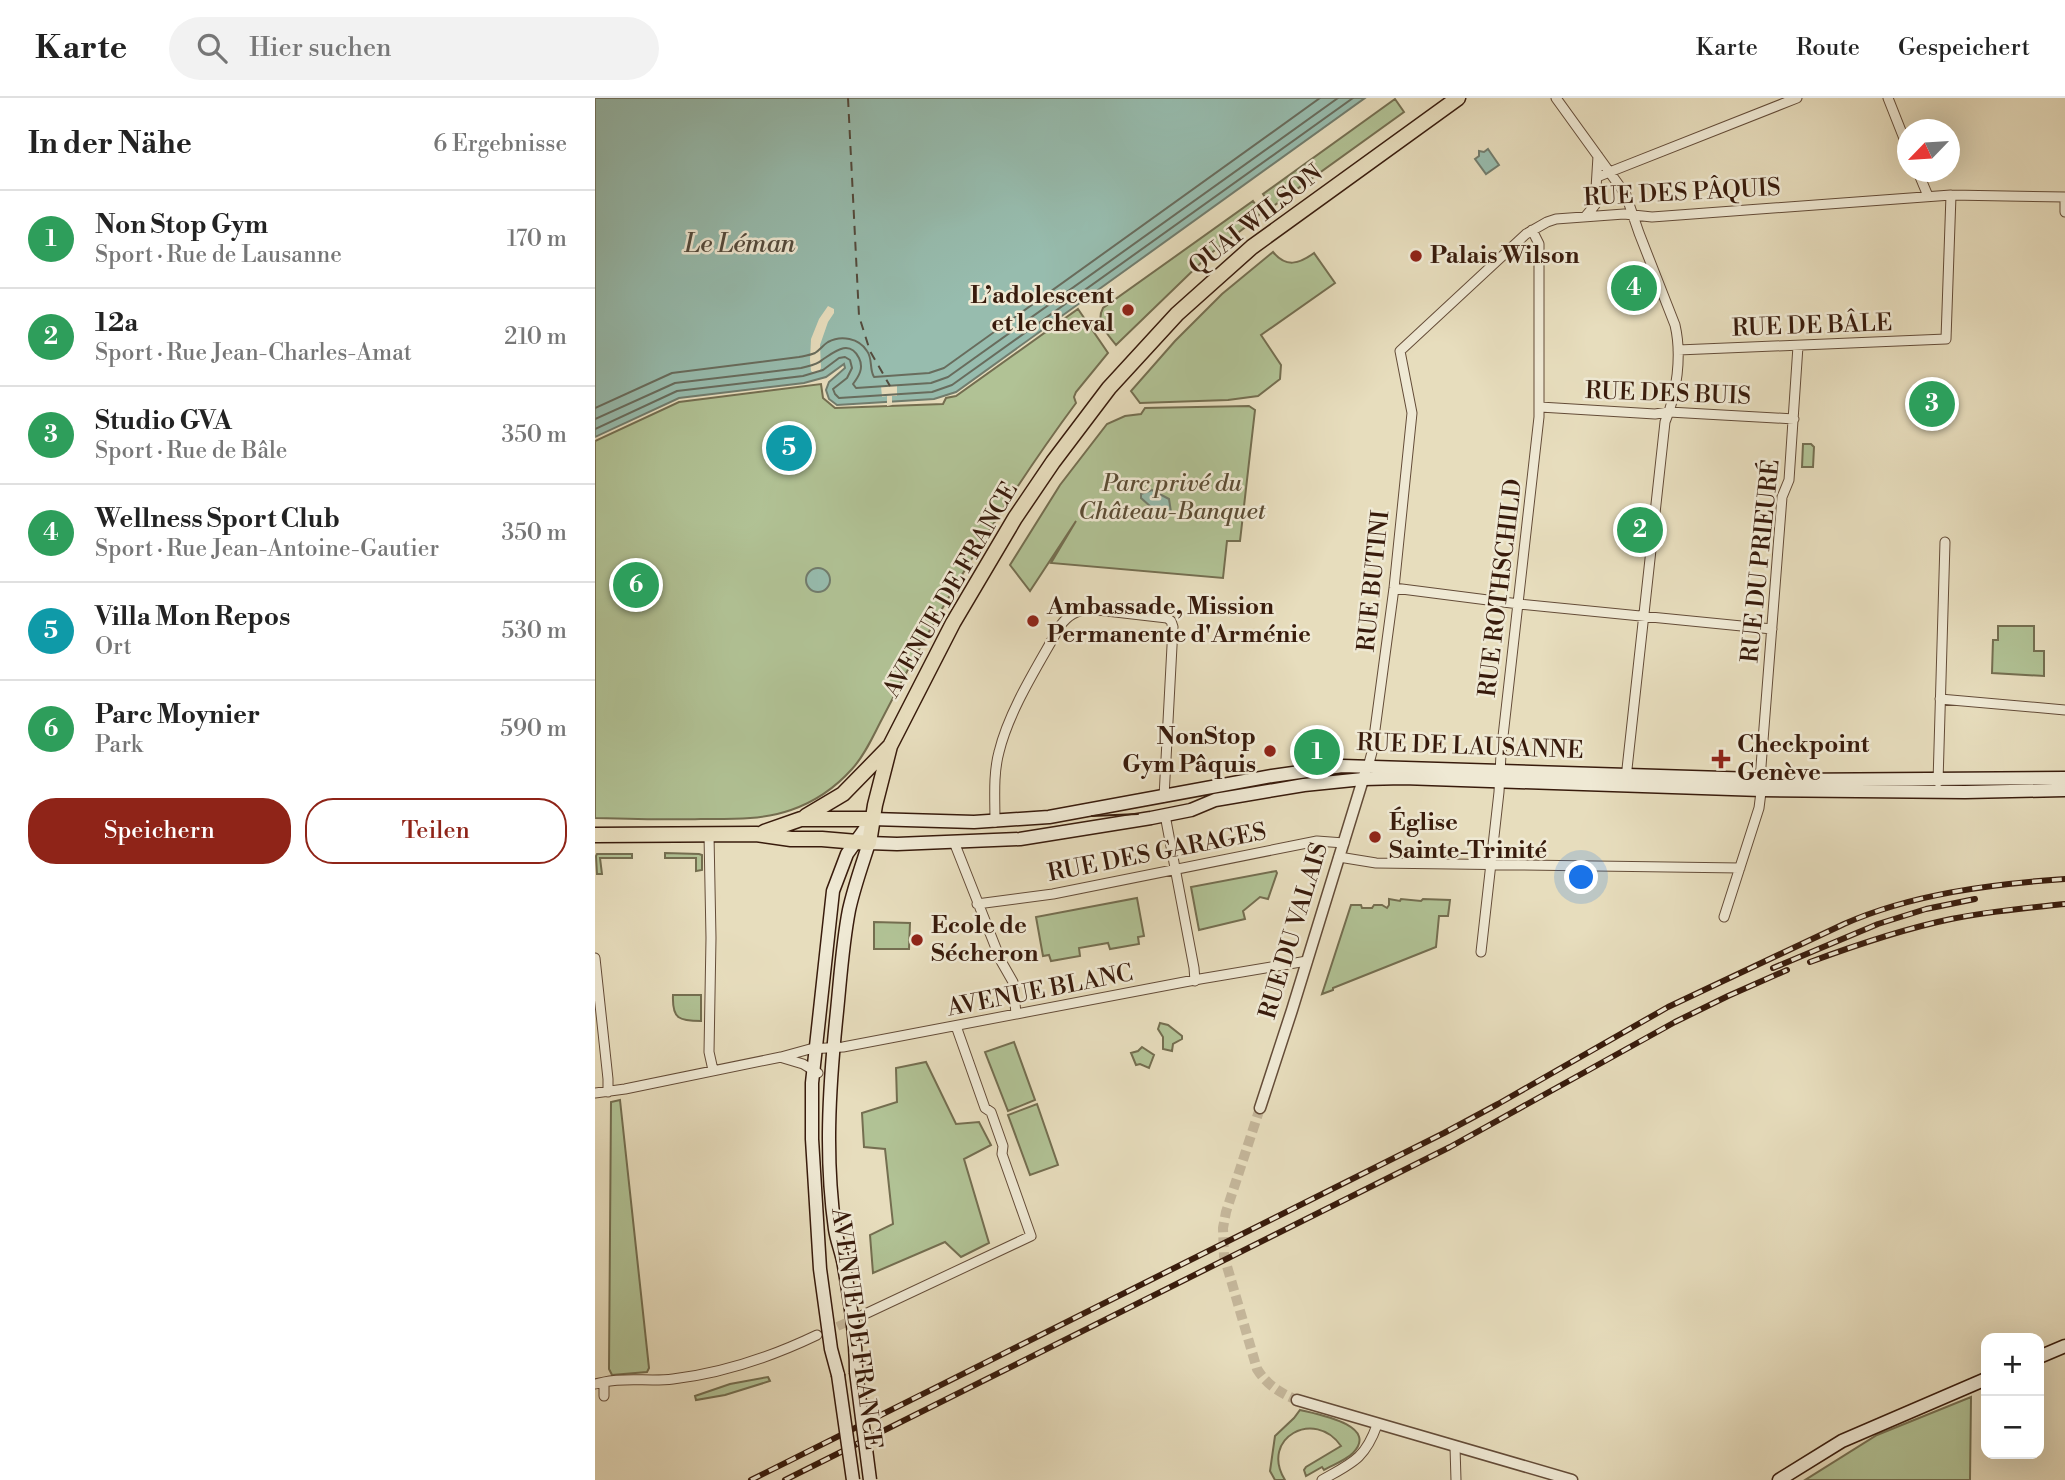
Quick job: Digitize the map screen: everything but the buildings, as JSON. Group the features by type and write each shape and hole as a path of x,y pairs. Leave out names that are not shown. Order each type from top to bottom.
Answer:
{"main road":[{"name":"QUAI WILSON","path":"1100,399 1158,333 1232,264 1261,240 1458,98"},
{"name":"AVENUE DE FRANCE","path":"870,1480 849,1298 835,1230 828,1144 833,1048 849,912 863,842 872,819 890,746 961,609 996,547 1039,482 1100,399"},
{"path":"801,819 826,806 843,793 890,746"},
{"name":"RUE DE LAUSANNE","path":"756,834 801,819 841,817 995,822 1049,817 1164,797 1188,790 1337,766 1365,773"},
{"path":"1365,773 2065,790"},
{"name":"RUE DE LAUSANNE","path":"595,835 756,834 791,839 897,845 1020,839 1165,815 1191,810 1215,800 1365,773"},
{"path":"1938,785 2065,778"},
{"name":"AVENUE DE FRANCE","path":"853,1480 820,1269 812,1139 815,1048 832,898 841,866 863,842"},
{"path":"2044,1355 2065,1346"},
{"path":"1779,1480 1842,1441 1981,1381"}],"street":[{"path":"1556,98 1626,195 1675,325 1678,350 1673,402 1665,422 1626,780"},
{"path":"1597,177 1797,98"},
{"path":"1888,98 1897,121"},
{"path":"1585,217 1595,205 1598,155"},
{"path":"1922,182 1928,197"},
{"name":"RUE DES PÂQUIS","path":"1411,399 1405,385 1400,351 1510,248 1532,230 1556,219 1624,214 1652,217 1951,195 2065,197"},
{"name":"RUE DE BÂLE","path":"1678,350 1946,339 1951,195"},
{"path":"2065,197 2065,212"},
{"name":"RUE ROTHSCHILD","path":"1481,952 1540,407 1539,244 1532,230"},
{"name":"RUE DU PRIEURÉ","path":"1724,917 1759,808 1782,497 1789,480 1798,346"},
{"name":"RUE BUTINI","path":"1365,773 1372,752 1394,588 1412,413 1411,399"},
{"name":"RUE DES BUIS","path":"1540,407 1794,419"},
{"path":"1938,785 1945,542"},
{"path":"1394,588 1519,604 1772,629"},
{"path":"995,822 998,755 1004,733 1060,626 1069,616 1081,610 1167,618 1171,621 1173,627 1164,797"},
{"path":"1940,699 2065,710"},
{"name":"RUE DU VALAIS","path":"1260,1108 1365,773"},
{"path":"1165,815 1195,981"},
{"path":"709,835 709,1052 713,1070"},
{"name":"RUE DES GARAGES","path":"977,904 1053,894 1317,841 1344,843"},
{"path":"954,842 1001,961 1013,982 1016,1014"},
{"path":"1339,857 1375,863 1739,868"},
{"path":"595,958 608,1092"},
{"name":"AVENUE BLANC","path":"595,1093 815,1048 833,1048 1307,961"},
{"path":"863,1315 1031,1236 1002,1154 1003,1146 991,1112 985,1108 956,1026"},
{"path":"781,1057 798,1062 816,1072"},
{"path":"604,1396 599,1383 621,1378 671,1380 736,1368 770,1357 817,1335"},
{"path":"1297,1400 1572,1480"},
{"path":"1322,1480 1356,1461 1363,1454 1377,1424"},
{"path":"1455,1447 1456,1480"}],"green space":[{"path":"1395,99 1404,112 1272,207 1263,194"},
{"path":"1253,201 1261,212 1256,219 1210,254 1116,345 1101,323 1103,308"},
{"path":"1273,252 1283,260 1293,263 1314,253 1335,283 1261,335 1281,365 1280,379 1258,396 1228,400 1140,403 1131,391 1175,341 1222,294"},
{"path":"1078,309 1108,353 1076,392 1076,403 976,551 922,644 869,745 852,769 816,799 769,816 724,819 595,818 595,441 679,402 821,384 823,398 835,408 943,404 946,398 956,396"},
{"name":"Parc privé du Château-Banquet","path":"1249,406 1255,410 1240,541 1227,541 1223,578 1051,563 1076,521 1030,591 1010,565 1060,485 1107,424 1125,416 1141,414 1145,408"},
{"path":"1803,444 1811,444 1814,447 1813,467 1802,467"},
{"path":"1998,626 2034,626 2034,651 2044,651 2044,676 1992,673 1993,640 1998,640"},
{"path":"665,853 702,855 702,870 696,871 696,858 665,858"},
{"path":"597,854 632,854 632,858 600,858 602,874 597,874"},
{"path":"1276,871 1268,899 1260,897 1243,911 1245,919 1199,930 1191,887"},
{"path":"1137,898 1144,936 1138,937 1139,944 1110,949 1108,943 1079,948 1080,956 1051,961 1049,955 1043,956 1036,917"},
{"path":"1389,899 1450,900 1448,916 1439,916 1436,947 1322,994 1351,905 1372,908 1374,905 1382,905 1387,908"},
{"path":"874,922 910,923 909,949 874,949"},
{"path":"673,995 701,995 701,1021 678,1017 674,1009"},
{"path":"1160,1023 1168,1025 1182,1036 1182,1039 1173,1044 1172,1051 1163,1049 1163,1037 1158,1029"},
{"path":"1014,1042 1035,1100 1008,1111 985,1052"},
{"path":"1142,1047 1154,1055 1149,1068 1136,1065 1131,1053"},
{"path":"926,1062 956,1124 979,1122 991,1145 964,1159 989,1243 961,1257 945,1242 873,1273 870,1235 893,1224 885,1149 864,1147 862,1113 897,1102 896,1068"},
{"path":"620,1100 649,1368 647,1372 612,1375 609,1369 611,1102"},
{"path":"1037,1104 1058,1165 1030,1175 1008,1115"},
{"path":"768,1377 770,1381 725,1395 696,1400 695,1396 730,1384"},
{"path":"1971,1397 1970,1480 1805,1480 1877,1435"},
{"path":"1300,1410 1331,1418 1352,1428 1358,1435 1359,1443 1347,1458 1306,1476 1306,1467 1341,1446 1330,1435 1318,1429 1293,1433 1284,1441 1279,1452 1279,1465 1285,1480 1275,1480 1270,1471 1275,1436"}],"water":[{"name":"Le Léman","path":"595,98 1365,98 956,392 934,399 837,405 829,399 826,390 829,382 845,368 844,364 826,377 804,383 679,398 595,437"},
{"path":"1488,149 1499,165 1486,174 1475,159 1479,156 1479,151"},
{"path":"1152,490 1169,499 1171,512 1167,515 1161,516 1141,498 1141,494"},
{"path":"813,568 823,568 830,575 830,585 823,592 813,592 806,585 806,575"}],"pier":[{"path":"828,306 834,309 834,313 820,345 821,368 814,373 811,371 810,360 811,339"},
{"path":"881,386 897,386 897,396 892,396 892,405 887,406 887,396 882,397"}],"ferry route":[{"path":"848,98 859,316 870,351 890,386"}],"tunnel":[{"path":"1260,1108 1226,1212 1223,1228 1224,1256 1257,1369 1274,1388 1297,1400"},
{"path":"825,1332 863,1315"}],"tram line":[{"path":"1092,816 1138,814"}],"railway":[{"path":"751,1480 1444,1133 1668,1007 1844,924 1897,905 1952,892 2065,879"},
{"path":"1773,968 1878,924 1926,909 1975,899"},
{"path":"1810,962 1933,923 1980,914 2065,904"},
{"path":"785,1480 1450,1147 1675,1022 1787,970"}],"place":[{"name":"Palais Wilson","path":"1416,256"},
{"name":"Wellness Sport Club","path":"1634,288"},
{"name":"L’adolescent et le cheval","path":"1128,310"},
{"name":"Studio GVA","path":"1932,404"},
{"name":"Villa Mon Repos","path":"789,448"},
{"name":"12a","path":"1640,530"},
{"name":"Parc Moynier","path":"636,585"},
{"name":"Ambassade, Mission Permanente d'Arménie","path":"1033,621"},
{"name":"NonStop Gym Pâquis","path":"1270,751"},
{"name":"Non Stop Gym","path":"1317,752"},
{"name":"Checkpoint Genève","path":"1721,759"},
{"name":"Église Sainte-Trinité","path":"1375,837"},
{"name":"Ecole de Sécheron","path":"917,940"}]}
